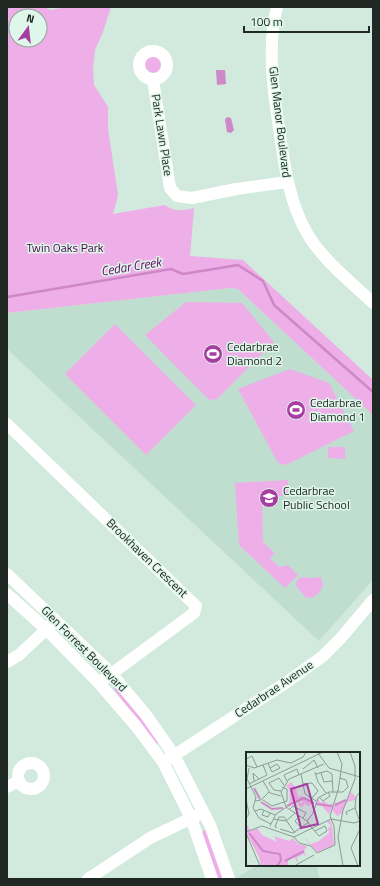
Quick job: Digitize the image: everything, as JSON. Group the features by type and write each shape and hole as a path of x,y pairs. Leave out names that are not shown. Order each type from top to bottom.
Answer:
{"street":[{"name":"Glen Manor Boulevard","path":"277,7 273,38 272,69 277,114 288,182 295,207 309,236 334,267 373,303"},
{"name":"Park Lawn Place","path":"153,80 170,188 177,196 192,198 236,189 288,182"},
{"name":"Brookhaven Crescent","path":"7,424 196,606 194,613 99,683"},
{"name":"Glen Forrest Boulevard","path":"7,574 111,673 146,715 174,755 210,825 229,879"},
{"name":"Glen Forrest Boulevard","path":"7,594 46,629 99,683 136,726 163,762 191,818 212,879"},
{"name":"Cedarbrae Avenue","path":"163,762 287,682 321,658 341,638 373,600"},
{"path":"7,662 21,654 56,621"},
{"path":"7,787 19,782"},
{"path":"88,879 155,835 202,812"}],"shaded area":[{"path":"216,70 225,70 226,84 217,85"},
{"path":"227,117 231,118 234,130 231,133 227,132 225,120"},
{"name":"Cedarbrae Public School","path":"230,288 238,289 373,415 373,580 319,641 7,349 7,313"},
{"path":"255,866 316,866 320,879 235,879"}],"green space":[{"name":"Twin Oaks Park","path":"7,7 47,8 8,8 8,48 48,48 48,9 50,10 68,7 111,7 103,32 95,50 93,68 94,85 108,107 108,129 118,195 113,214 165,205 172,209 179,210 194,208 190,256 243,260 373,380 373,415 238,289 230,288 7,313"},
{"path":"154,55 160,58 163,64 160,70 154,73 148,70 145,64 148,58"},
{"name":"Cedarbrae Diamond 2","path":"186,302 242,303 274,342 217,399 209,400 145,335"},
{"path":"115,324 196,405 146,455 65,374"},
{"name":"Cedarbrae Diamond 1","path":"290,369 329,383 354,431 286,465 278,463 238,389"},
{"path":"328,447 345,447 345,459 328,458"},
{"path":"288,480 288,496 262,497 263,542 275,553 270,558 279,567 288,565 298,575 285,588 239,545 235,483"},
{"path":"304,577 321,577 323,586 318,594 312,598 305,597 296,586 297,579"},
{"path":"115,686 117,686 159,742 157,744 154,744 114,689"},
{"path":"204,830 206,830 225,879 218,879 202,834"}],"waterway":[{"name":"Cedar Creek","path":"7,297 171,269 183,274 238,265 263,281 274,305 373,392"}],"place":[{"name":"Cedarbrae Diamond 2","path":"213,354"},
{"name":"Cedarbrae Diamond 1","path":"296,410"},
{"name":"Cedarbrae Public School","path":"269,498"}]}
